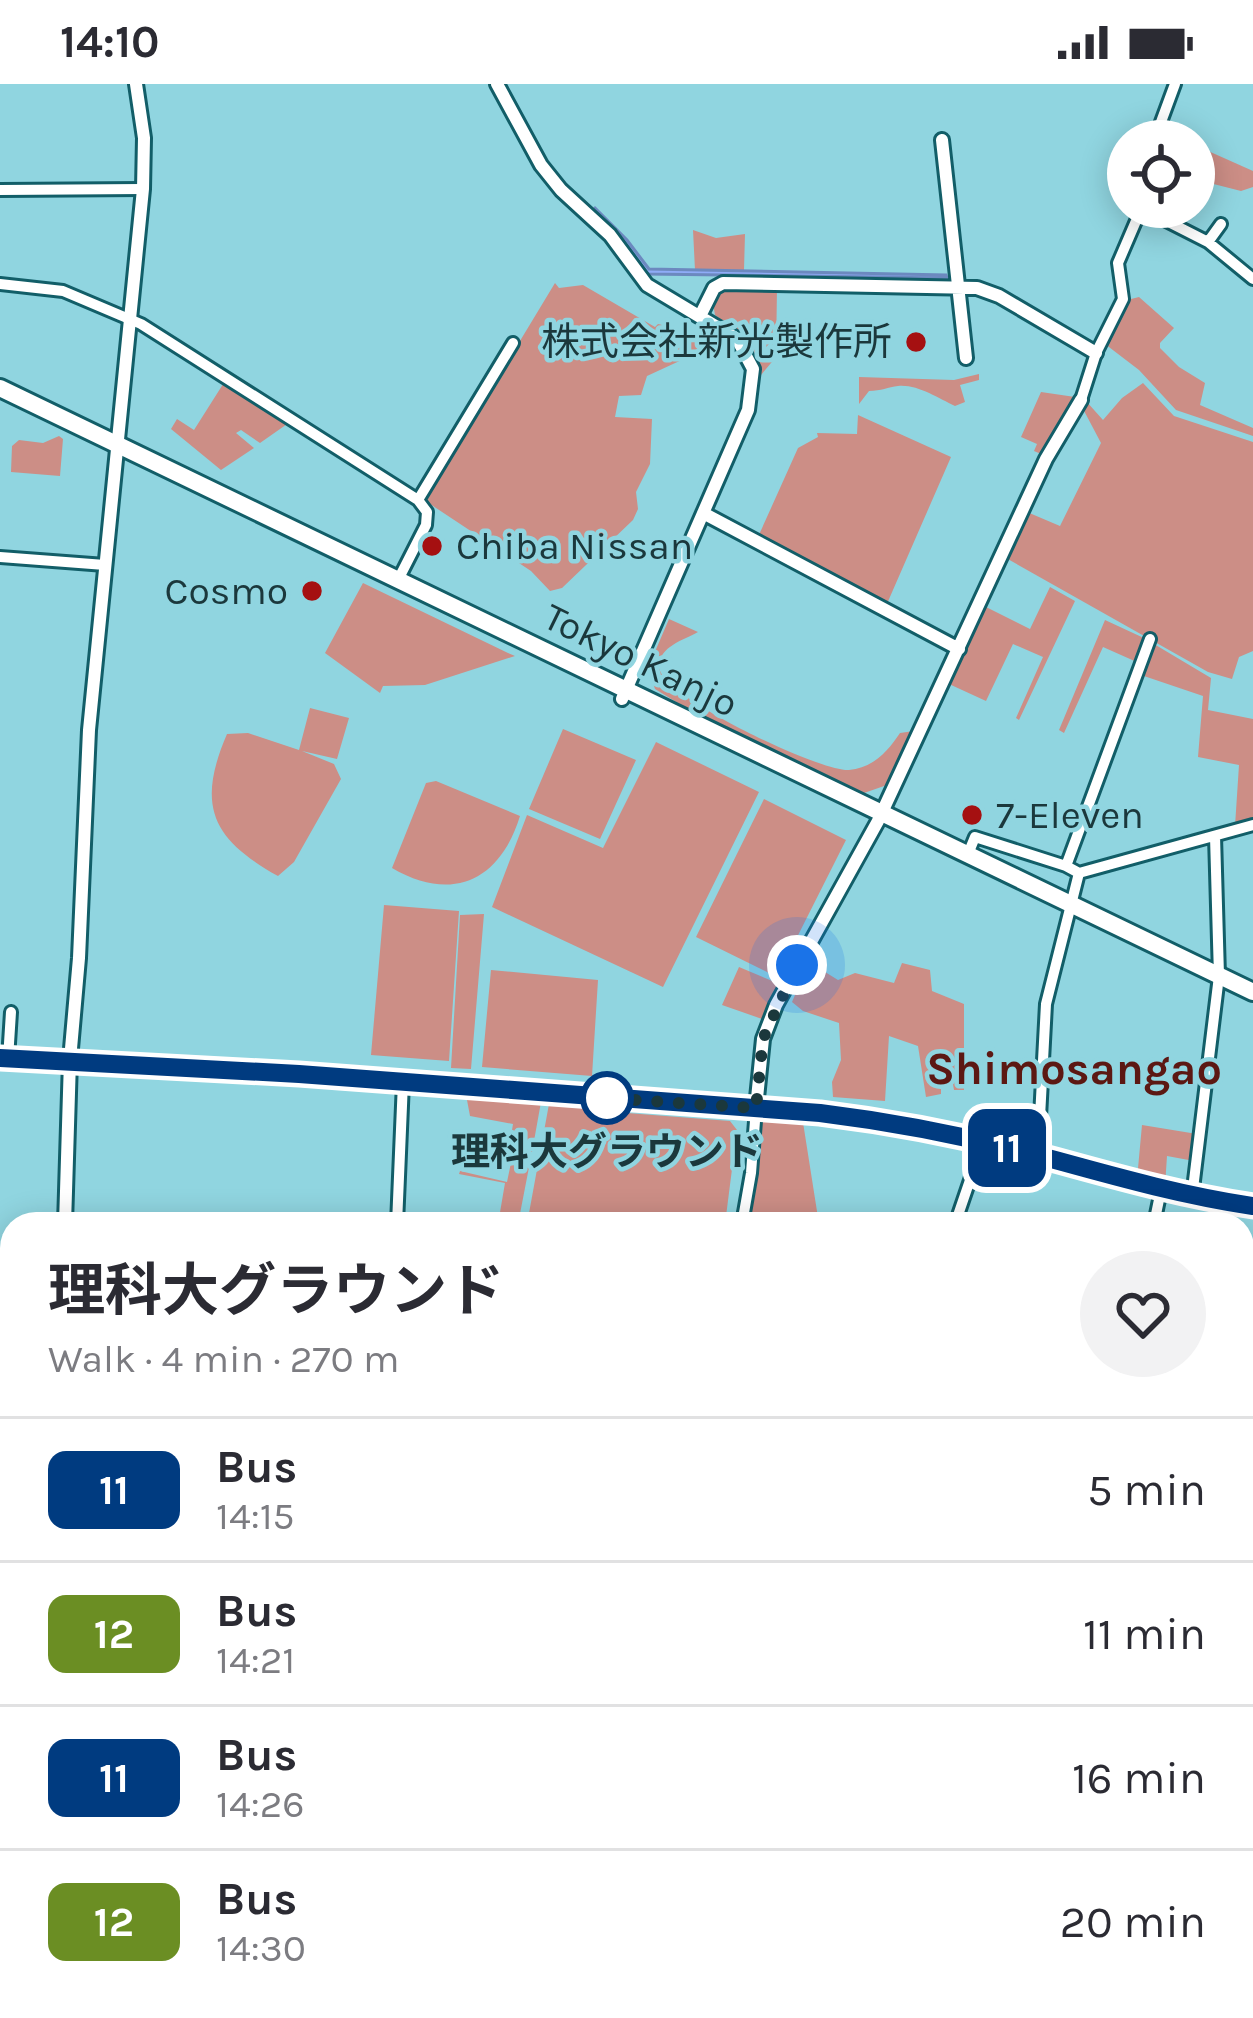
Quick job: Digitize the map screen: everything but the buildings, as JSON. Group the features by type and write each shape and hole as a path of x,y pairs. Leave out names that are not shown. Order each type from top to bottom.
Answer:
{"highway":[{"name":"Tokyo Kanjo","path":"0,388 116,450 1218,981 1253,1003"},
{"name":"Tokyo Kanjo","path":"0,400 398,580 624,694"},
{"name":"Tokyo Kanjo","path":"880,817 968,854 1069,909"},
{"name":"Tokyo Kanjo","path":"1218,981 1253,992"}],"street":[{"path":"65,1212 86,768 143,189 144,138 136,84"},
{"path":"497,84 541,165 561,190 610,236 652,290 737,339 748,355 754,381 748,410 624,694"},
{"path":"1162,120 1175,84"},
{"path":"942,140 966,358"},
{"path":"0,190 143,189"},
{"path":"1208,242 1221,224"},
{"path":"744,1212 763,1039 776,1005 880,817 1046,459 1081,400 1096,353 1123,299 1118,262 1133,228"},
{"path":"1181,228 1208,242 1253,279"},
{"path":"700,316 714,289 723,283 958,287 990,291 1096,353"},
{"path":"0,284 63,291 130,319 418,500 427,512 426,525 398,580"},
{"path":"418,500 513,343"},
{"path":"703,513 959,649"},
{"path":"0,557 105,566"},
{"path":"1066,866 1150,639"},
{"path":"968,854 974,837 1079,873 1253,825"},
{"path":"1192,1197 1218,981 1215,836"},
{"path":"1038,1155 1046,1004 1079,873"},
{"path":"10,1012 4,1058 403,1082 893,1123 1038,1155 1161,1190 1253,1205"},
{"path":"398,1212 403,1082"},
{"path":"959,1212 983,1142"},
{"path":"1156,1212 1161,1190"}],"shaded area":[{"path":"1215,154 1253,171 1253,187 1241,191 1215,184"},
{"path":"693,230 716,238 745,234 744,270 695,270"},
{"path":"555,283 559,288 583,285 655,327 725,340 647,376 641,395 619,396 615,417 652,419 650,464 636,492 638,509 633,520 562,588 550,591 531,571 424,500"},
{"path":"777,287 776,357 761,375 749,347 715,315 713,303 722,288"},
{"path":"1139,297 1174,328 1160,348 1205,383 1200,405 1253,428 1253,436 1176,410 1139,370 1105,344 1127,300"},
{"path":"979,374 979,380 960,385 965,402 955,406 905,386 869,391 859,404 859,377 954,380"},
{"path":"225,381 290,422 260,443 241,430 236,433 254,448 221,470 171,429 177,419 194,430"},
{"path":"1143,383 1174,416 1253,442 1253,651 1239,657 1232,679 1208,672 1006,558 1027,512 1060,526 1101,443 1082,407 1086,401 1103,420"},
{"path":"1041,392 1075,397 1041,454 1034,451 1037,444 1021,437"},
{"path":"858,415 951,457 886,606 758,537 798,448 818,437 817,433 857,434"},
{"path":"59,436 63,439 60,476 11,472 12,446 19,440 43,443"},
{"path":"363,583 515,656 425,685 383,686 380,693 325,653"},
{"path":"1050,587 1075,601 1019,720 1043,657 1013,644 986,701 949,684 984,606 1030,629"},
{"path":"669,619 698,632 663,654 659,667 666,680 712,713 776,746 849,770 879,757 900,733 914,731 887,785 864,793 691,711 655,689 648,668"},
{"path":"1105,620 1146,639 1139,663 1103,647 1064,733 1059,730"},
{"path":"1154,644 1211,678 1208,710 1253,719 1253,820 1235,826 1239,765 1198,757 1203,696 1138,674"},
{"path":"310,708 349,718 337,759 302,751 334,764 341,779 294,862 278,876 225,834 212,801 213,781 227,734 248,733 299,750"},
{"path":"563,729 636,760 600,839 529,809"},
{"path":"656,742 759,792 663,987 492,907 527,815 603,848"},
{"path":"436,781 520,816 500,856 471,880 434,884 392,868 426,783"},
{"path":"764,799 846,840 777,977 696,937"},
{"path":"384,905 459,911 449,1061 371,1055"},
{"path":"484,914 471,1069 451,1068 460,915"},
{"path":"809,962 838,980 855,973 894,983 902,963 930,970 932,991 964,1004 964,1090 954,1090 950,1068 941,1064 941,1094 926,1097 918,1046 889,1036 885,1101 833,1097 832,1082 841,1060 839,1023 803,1011 792,1002"},
{"path":"739,967 782,985 765,1020 722,1005"},
{"path":"491,970 598,980 592,1076 482,1067"},
{"path":"479,1093 533,1097 541,1102 532,1152 509,1148 513,1124 470,1116 467,1100 478,1099"},
{"path":"554,1099 603,1103 603,1108 610,1109 610,1123 627,1113 730,1121 737,1130 727,1212 529,1212 549,1104"},
{"path":"759,1113 802,1116 817,1212 747,1212"},
{"path":"1142,1125 1197,1134 1194,1161 1167,1156 1165,1186 1137,1179"},
{"path":"513,1153 531,1157 520,1212 500,1212 505,1183 459,1174 460,1171 507,1182"}],"water":[{"path":"595,208 649,269 947,278 646,274"}],"bus line":[{"name":"11","path":"0,1058 299,1074 820,1113 983,1142 1161,1190 1253,1206"}],"place":[{"name":"株式会社新光製作所","path":"916,342"},
{"name":"Chiba Nissan","path":"432,546"},
{"name":"Cosmo","path":"312,591"},
{"name":"7-Eleven","path":"972,815"},
{"name":"理科大グラウンド","path":"607,1098"}],"district":[{"name":"Shimosangao","path":"1074,1069"}],"route":[{"path":"607,1098 589,1097 756,1108 763,1039 797,965"}]}
